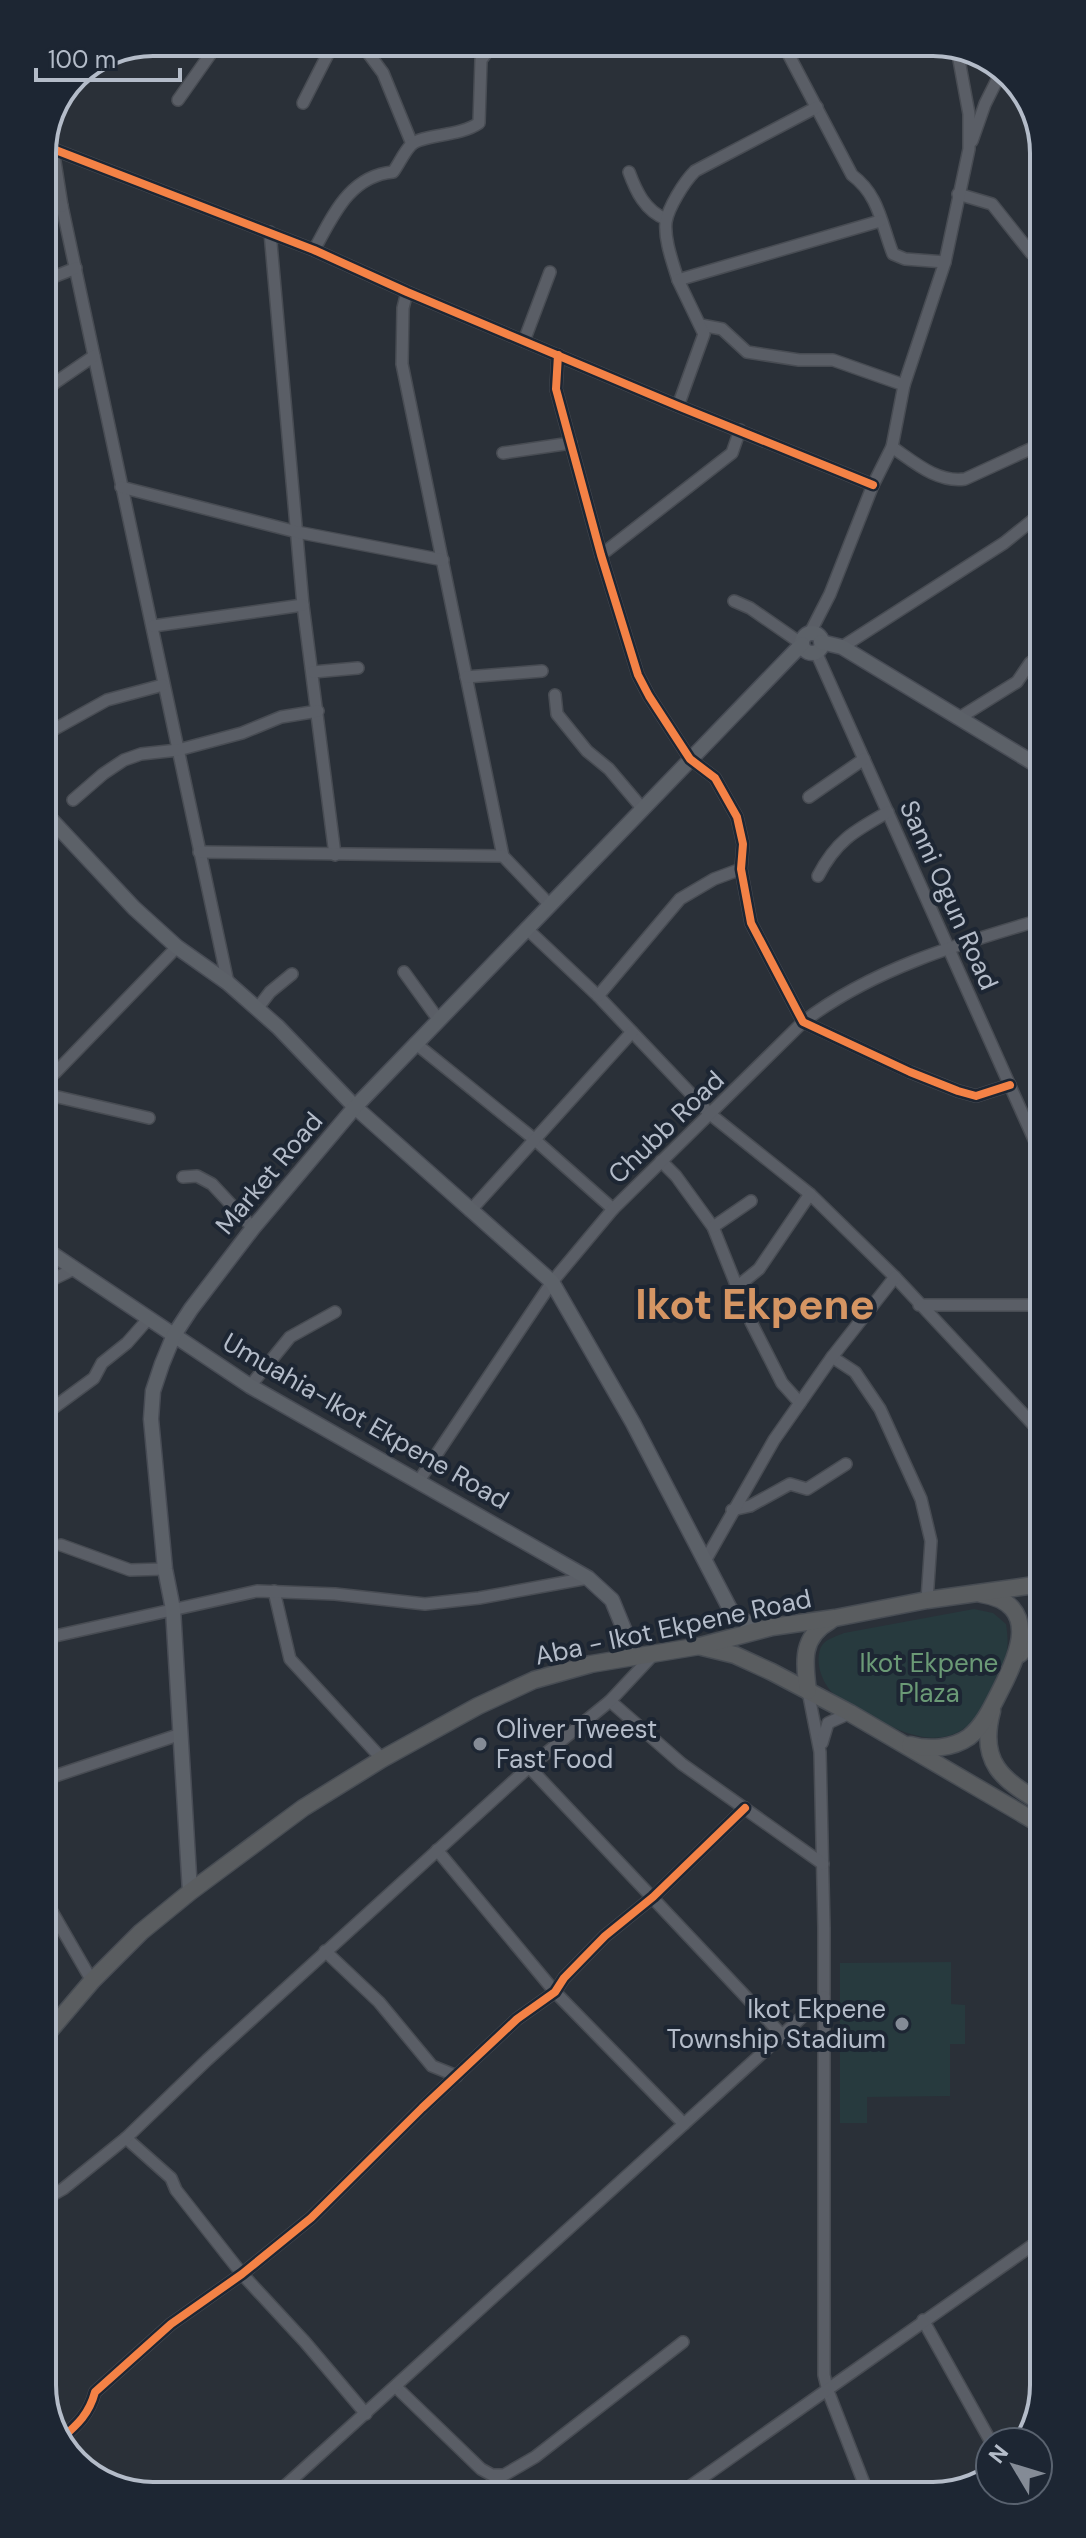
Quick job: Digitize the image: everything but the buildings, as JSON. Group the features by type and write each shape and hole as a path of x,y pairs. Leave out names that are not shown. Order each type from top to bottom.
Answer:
{"highway":[{"name":"Aba - Ikot Ekpene Road","path":"56,2023 92,1981 141,1932 303,1808 382,1759 478,1706 534,1680 635,1656 700,1646 761,1629 1030,1586"},
{"path":"897,1741 937,1748 955,1744 969,1736 985,1719 1016,1658 1021,1641 1020,1627 1014,1613 993,1596 975,1594"},
{"path":"808,1691 804,1657 806,1645 819,1626 835,1618"},
{"path":"1016,1658 1030,1642"},
{"path":"700,1646 735,1655 808,1691 1030,1818"},
{"path":"994,1702 988,1726 990,1750 996,1768 1010,1785 1030,1797"}],"main road":[{"path":"812,643 842,647 1030,761"},
{"name":"Market Road","path":"190,1892 173,1609 165,1569 151,1419 153,1391 174,1335 253,1228 355,1107 690,759 812,643"},
{"path":"56,824 134,908 177,947 228,983 278,1027 355,1107 552,1282 633,1423 730,1609 739,1618 761,1629"},
{"name":"Umuahia-Ikot Ekpene Road","path":"56,1257 250,1386 588,1578 612,1600 635,1656"}],"street":[{"path":"178,100 209,56"},
{"path":"303,103 327,56"},
{"path":"370,56 383,73 412,144"},
{"path":"314,250 341,200 359,184 381,173 393,172 412,144 419,140 456,134 479,123 481,60 484,56"},
{"path":"790,56 852,175 866,186 876,201 880,221 897,257 945,262"},
{"path":"959,60 969,114 969,149"},
{"path":"734,601 812,643 873,485 892,447 904,385 945,262 969,149 997,81"},
{"path":"678,406 704,334 678,280 669,248 666,219 683,183 695,171 817,107"},
{"path":"56,150 314,250 678,406 873,485"},
{"path":"56,168 228,983"},
{"path":"629,172 637,195 658,216 666,219"},
{"path":"958,194 992,204 1030,252"},
{"path":"56,206 62,206"},
{"path":"678,280 880,221"},
{"path":"270,232 303,605 335,855"},
{"path":"56,276 76,268"},
{"path":"524,341 550,272"},
{"path":"407,292 403,308 402,364 503,856 549,904"},
{"path":"701,325 722,329 747,352 799,360 833,360 904,385"},
{"path":"558,355 556,389 601,555 638,675 690,759 715,778 737,817 743,844 741,869 751,923 803,1022 958,1091 976,1096 1010,1085"},
{"path":"56,382 94,356"},
{"path":"601,555 732,453 740,430"},
{"path":"503,453 571,443"},
{"path":"892,447 924,468 955,480 965,479 1030,449"},
{"path":"121,487 297,532 443,560"},
{"path":"842,647 1004,543 1030,522"},
{"path":"153,626 303,605"},
{"name":"Sanni Ogun Road","path":"812,643 1030,1130"},
{"path":"959,718 1017,682 1030,663"},
{"path":"313,672 358,668"},
{"path":"466,677 542,671"},
{"path":"56,728 107,700 163,685"},
{"path":"555,695 557,714 587,751 609,769 642,808"},
{"path":"73,800 124,760 141,754 178,750 242,733 281,717 318,711"},
{"path":"809,797 864,759"},
{"path":"818,876 829,854 849,834 888,812"},
{"path":"199,852 503,856"},
{"path":"598,996 680,899 714,879 741,869"},
{"name":"Chubb Road","path":"418,1482 552,1282 613,1209 803,1022 835,998 948,947 1030,923"},
{"path":"526,928 598,996 710,1114 810,1194 895,1277 1030,1421"},
{"path":"56,1072 177,947"},
{"path":"404,972 438,1019"},
{"path":"257,1009 270,992 292,974"},
{"path":"470,1211 632,1032"},
{"path":"415,1043 534,1139 613,1209"},
{"path":"56,1094 149,1118"},
{"path":"661,1161 676,1176 713,1227 751,1322 782,1383 800,1403"},
{"path":"183,1177 197,1176 212,1184 253,1228"},
{"path":"738,1286 759,1269 810,1194"},
{"path":"713,1227 751,1201"},
{"path":"56,1278 74,1269"},
{"path":"705,1561 774,1440 832,1357 895,1277"},
{"path":"919,1305 1030,1305"},
{"path":"250,1386 290,1337 335,1312"},
{"path":"56,1406 94,1378 102,1363 127,1343 149,1318"},
{"path":"832,1357 855,1372 880,1409 921,1499 931,1541 927,1600"},
{"path":"732,1510 750,1506 790,1484 807,1489 813,1487 846,1464"},
{"path":"61,1545 130,1570 165,1569"},
{"path":"56,1636 257,1591 335,1594 425,1604 479,1598 588,1578"},
{"path":"274,1591 290,1659 382,1759"},
{"path":"56,2193 126,2138 325,1951 529,1767 610,1701 653,1655"},
{"path":"808,1691 820,1752 823,1864 824,2375 863,2482"},
{"path":"610,1701 682,1764 823,1864"},
{"path":"820,1752 828,1723 850,1713"},
{"path":"56,1776 181,1734"},
{"path":"529,1767 782,2035"},
{"path":"69,2432 83,2420 95,2392 171,2324 242,2274 311,2218 457,2076 533,2006 555,1992 564,1978 605,1936 653,1897 745,1808"},
{"path":"437,1850 555,1992 684,2124"},
{"path":"56,1919 92,1981"},
{"path":"325,1951 379,2002 432,2066 457,2076"},
{"path":"290,2482 824,1997"},
{"path":"126,2138 171,2178 176,2190 242,2274 366,2414"},
{"path":"696,2482 1030,2247"},
{"path":"923,2320 982,2426"},
{"path":"396,2387 481,2469 492,2475 504,2475 535,2457 683,2342"}],"green space":[{"name":"Ikot Ekpene Plaza","path":"974,1609 993,1613 1006,1624 1007,1653 981,1711 958,1732 941,1737 923,1737 904,1732 835,1695 823,1680 819,1653 823,1644 831,1638"},
{"name":"Ikot Ekpene Township Stadium","path":"951,1962 951,2004 965,2005 965,2044 950,2044 950,2096 867,2097 867,2123 840,2123 840,1963"}],"cycle path":[{"path":"56,150 314,250 678,406 873,485"},
{"path":"558,355 556,389 601,555 638,675 690,759 715,778 737,817 743,844 741,869 751,923 803,1022 958,1091 976,1096 1010,1085"},
{"path":"69,2432 90,2407 95,2392 171,2324 242,2274 311,2218 422,2108 517,2019 555,1992 564,1978 605,1936 653,1897 745,1808"}],"place":[{"name":"Oliver Tweest Fast Food","path":"480,1744"},
{"name":"Ikot Ekpene Township Stadium","path":"902,2024"}],"district":[{"name":"Ikot Ekpene","path":"755,1304"}]}
